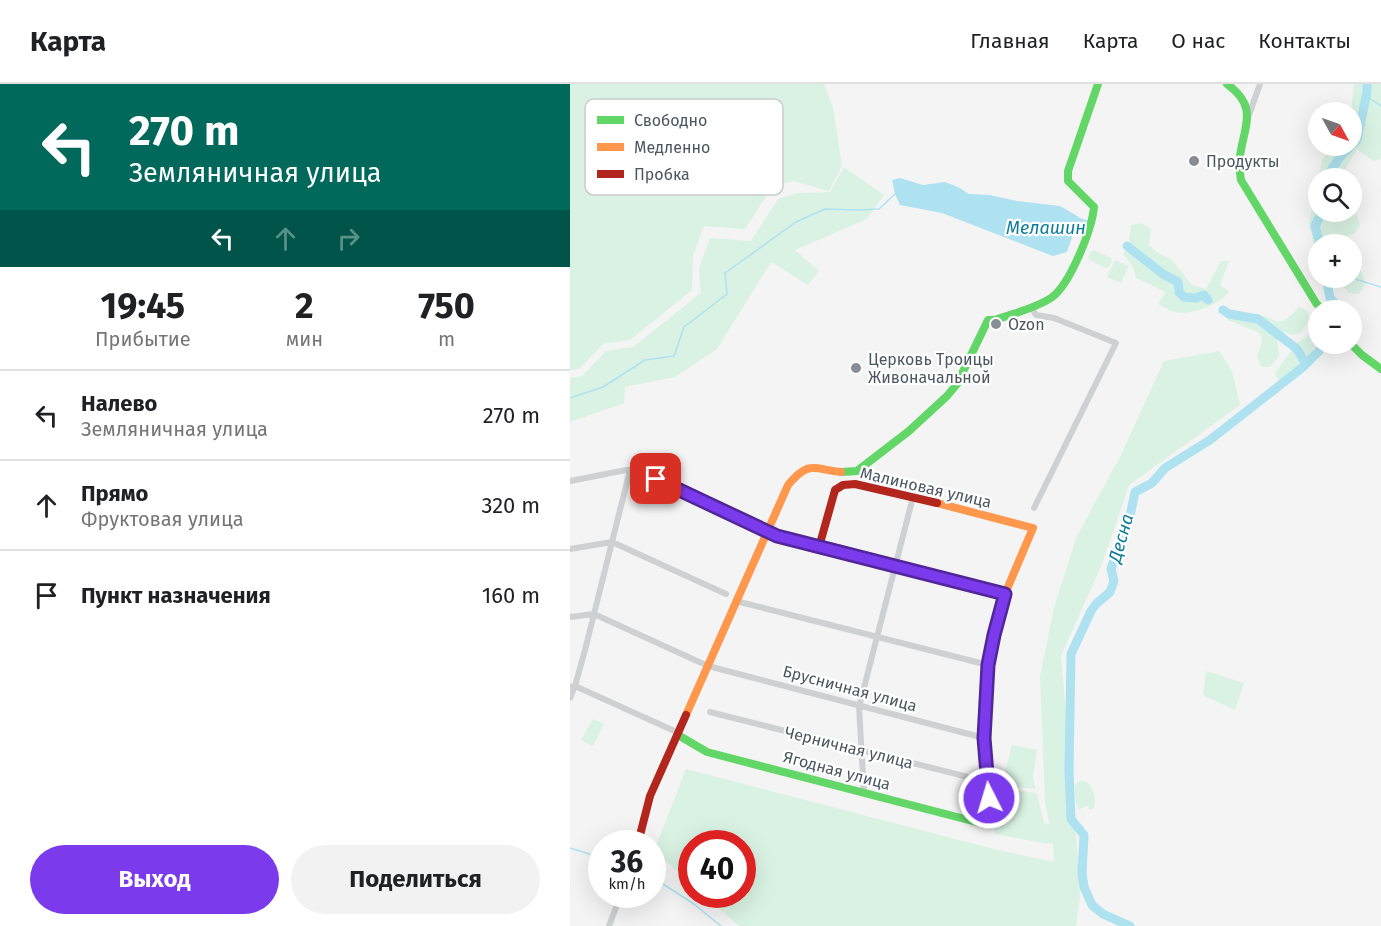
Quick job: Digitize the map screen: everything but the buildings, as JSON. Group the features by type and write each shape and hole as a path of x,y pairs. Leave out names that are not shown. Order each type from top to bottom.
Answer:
{"street":[{"path":"641,830 650,796 794,476 805,468 812,467 846,474 856,471 909,431 947,396 957,384 988,320 995,320 1045,301 1056,294 1069,277 1093,217 1094,207 1068,181 1068,171 1098,84"},
{"path":"1227,84 1244,101 1249,115"},
{"path":"1260,84 1249,115 1238,170 1241,180 1315,300"},
{"path":"1031,307 1036,315 1054,318 1116,343 1034,508"},
{"path":"1361,354 1381,369"},
{"path":"570,698 594,614 630,470"},
{"path":"570,481 630,470 656,479 777,536 1005,594 988,665 984,738 988,782"},
{"name":"Малиновая улица","path":"819,547 835,490 843,485 855,484 913,497 1033,528 1005,594"},
{"path":"864,793 860,707 913,497"},
{"path":"570,549 612,542 726,594"},
{"path":"736,601 988,665"},
{"path":"570,617 594,614"},
{"name":"Брусничная улица","path":"594,614 708,666 984,738"},
{"path":"572,686 678,734"},
{"name":"Черничная улица","path":"710,712 988,782"},
{"name":"Ягодная улица","path":"678,734 707,752 984,824 991,820 988,782"},
{"path":"609,926 616,908"}],"green space":[{"path":"570,84 824,84 833,108 842,166 829,191 793,181 783,184 783,99 585,99 585,195 767,195 745,229 704,226 693,256 692,290 630,340 603,344 579,369 570,370"},
{"path":"1354,84 1381,84 1381,158 1379,160 1373,161 1362,153 1362,102 1352,102"},
{"path":"1325,156 1353,156 1346,168 1321,168"},
{"path":"844,167 884,195 867,219 795,250 819,271 808,285 771,262 717,349 675,377 625,387 624,403 570,422 570,378 582,376 606,351 633,347 701,293 699,268 710,238 751,241 778,199 798,193 830,192"},
{"path":"1359,222 1360,225 1354,234 1311,234 1309,223"},
{"path":"1142,223 1151,229 1149,245 1158,253 1171,259 1192,285 1206,289 1221,261 1229,261 1220,285 1229,292 1219,301 1197,311 1182,313 1158,304 1166,292 1136,278 1133,267 1123,254 1131,245 1129,238 1131,225"},
{"path":"1093,250 1111,258 1109,267 1105,268 1090,260 1088,257"},
{"path":"1115,260 1129,266 1121,283 1107,277"},
{"path":"1362,272 1365,284 1359,294 1349,293 1344,288 1362,288"},
{"path":"1299,306 1308,312 1308,322 1301,332 1293,335 1284,332 1277,339 1279,356 1270,367 1262,367 1257,357 1262,342 1260,333 1228,320 1222,313 1238,310 1280,321 1295,312"},
{"path":"1308,336 1310,354 1282,381 1275,373 1297,343"},
{"path":"1219,351 1232,371 1240,405 1129,485 1102,564 1061,656 1078,858 1080,896 1076,926 739,926 719,908 756,908 756,830 678,830 678,872 666,862 666,830 662,830 686,769 994,849 1054,862 1053,843 995,834 990,787 1037,793 1047,835 1045,824 1049,823 1045,801 1040,676 1054,608 1076,538 1120,457 1164,361"},
{"path":"1206,671 1244,683 1235,710 1203,695"},
{"path":"593,719 604,724 593,746 581,740"},
{"path":"1012,745 1037,750 1033,778 1036,789 1002,785"},
{"path":"1080,781 1086,781 1092,790 1095,797 1094,808 1089,810 1088,806 1085,806 1079,810 1075,785"}],"water":[{"name":"Мелашин","path":"900,178 923,185 945,182 969,194 1060,206 1079,217 1067,252 1053,256 942,213 900,205 892,180"}],"waterway":[{"name":"Десна","path":"1333,168 1357,140 1367,84"},
{"path":"1366,96 1381,106"},
{"path":"570,398 603,387 645,360 674,356 684,327 727,294 725,273 796,222 825,209 879,209 895,194"},
{"path":"1078,222 1084,224"},
{"name":"Десна","path":"1317,222 1315,226 1317,234"},
{"path":"1127,246 1163,274 1178,282 1179,292 1184,297 1196,298 1204,295 1208,300"},
{"path":"1362,281 1381,287"},
{"name":"Десна","path":"1328,288 1332,300"},
{"path":"1223,310 1229,314 1258,319 1297,349 1306,364"},
{"name":"Десна","path":"1130,926 1103,914 1092,905 1084,887 1082,873 1084,835 1071,819 1069,770 1071,654 1091,611 1110,592 1114,581 1111,569 1130,516 1135,492 1152,483 1165,468 1210,440 1303,367 1316,354"},
{"path":"570,848 588,854"},
{"path":"666,886 694,904 721,926"}],"traffic: fast":[{"path":"841,472 857,471 909,431 947,396 957,384 988,320 995,320 1044,302 1051,298 1065,281 1085,242 1094,207 1068,181 1068,171 1098,84"},
{"path":"1227,84 1237,92 1246,109 1246,126 1239,162 1241,180 1314,300"},
{"path":"1361,354 1381,369"},
{"path":"678,735 707,752 984,824 989,823 991,820 984,738 989,662"}],"traffic: slow":[{"path":"686,715 788,485 807,469 817,468 841,472"},
{"path":"937,503 1033,528 1005,594 989,662"}],"traffic: jam":[{"path":"819,547 835,490 843,485 855,484 937,503"},
{"path":"641,830 650,796 686,715"}],"place":[{"name":"Продукты","path":"1194,161"},
{"name":"Ozon","path":"996,324"},
{"name":"Церковь Троицы Живоначальной","path":"856,368"}],"route":[{"path":"656,479 777,536 1005,594 988,665 984,738 989,798"}]}
